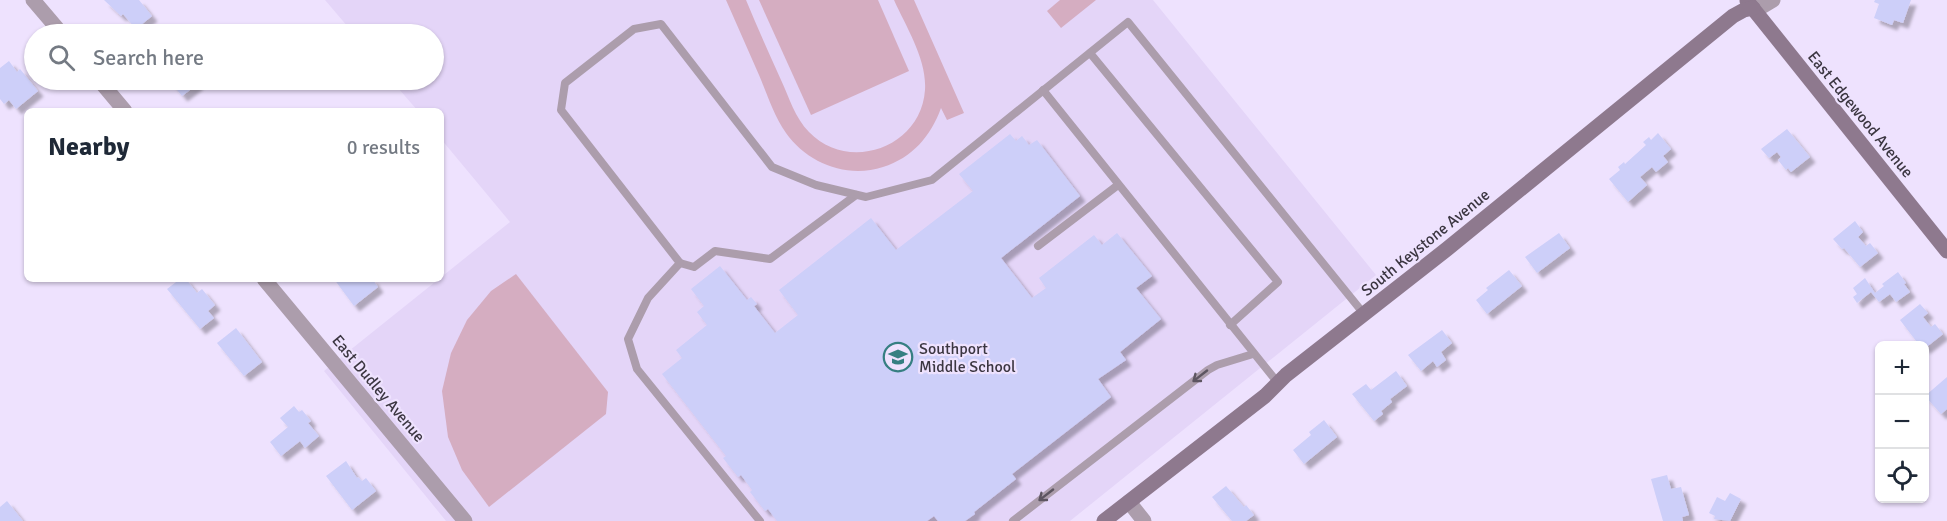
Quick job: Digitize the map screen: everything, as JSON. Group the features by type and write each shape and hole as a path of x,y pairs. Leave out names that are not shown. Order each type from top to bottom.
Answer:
{"main road":[{"name":"East Edgewood Avenue","path":"1750,4 1947,252"},
{"name":"South Keystone Avenue","path":"1104,521 1265,396 1278,383 1750,4"}],"street":[{"path":"33,0 53,24"},
{"name":"South Keystone Avenue","path":"1750,4 1762,6 1773,0"},
{"path":"107,90 122,108"},
{"name":"East Dudley Avenue","path":"266,282 465,521"},
{"path":"1129,502 1144,521"}],"lane":[{"path":"856,195 770,259 715,251 694,267 680,263 561,110 565,83 633,29 661,24 772,167 816,185 866,197 932,180 1128,22 1364,314"},
{"path":"1090,53 1278,282 1230,325"},
{"path":"1043,90 1278,383"},
{"path":"1038,246 1118,185"},
{"path":"680,263 648,298 628,339 637,369 760,521"},
{"path":"1013,521 1208,370 1253,354"}],"shaded area":[{"path":"325,0 1153,0 1376,275 1070,521 446,521 324,371 435,282 444,282 444,275 510,222 444,143 444,108 415,108 400,90 444,90 444,24 345,24"},
{"path":"726,0 746,0 796,114 809,132 825,144 843,151 862,152 880,148 897,140 911,127 920,110 925,90 923,67 894,0 914,0 964,113 947,120 941,108 932,128 919,145 903,158 883,167 856,171 829,166 816,160 795,144 782,126"},
{"path":"759,0 878,0 909,71 811,115"},
{"path":"1060,0 1096,0 1061,28 1047,11"},
{"path":"516,274 608,392 606,414 489,507 462,470 448,437 442,391 451,353 467,320 491,291"}],"building":[{"path":"104,0 139,0 152,16 142,24 132,24 123,14 121,16"},
{"path":"1875,0 1911,0 1903,23 1894,20 1892,25 1874,18 1879,4 1874,2"},
{"path":"9,61 17,72 20,69 24,74 24,90 38,91 16,109 9,100 4,104 0,99 0,68"},
{"path":"177,90 190,90 182,96"},
{"path":"1787,129 1810,157 1791,172 1788,168 1786,170 1778,160 1781,157 1777,152 1769,158 1761,149"},
{"path":"1658,133 1671,149 1663,156 1668,162 1656,172 1652,167 1640,177 1647,185 1628,202 1609,179 1620,170 1618,167 1624,162 1625,164 1646,145 1643,142 1649,137 1651,140"},
{"path":"1010,134 1016,141 1022,136 1029,145 1037,140 1080,196 1001,258 1032,298 1046,288 1039,278 1094,235 1102,245 1117,233 1152,276 1136,288 1161,319 1120,352 1126,360 1098,379 1111,397 1012,474 1016,479 965,521 938,521 934,516 927,521 777,521 768,509 765,511 750,492 752,490 741,475 738,477 723,458 726,456 662,374 682,358 676,350 707,325 697,312 704,306 691,289 720,266 747,300 751,297 757,304 754,306 775,333 798,315 779,290 871,218 896,250 973,191 959,174"},
{"path":"1855,221 1863,232 1858,237 1866,246 1870,243 1878,253 1860,267 1833,239"},
{"path":"1559,233 1570,248 1537,273 1525,257"},
{"path":"1509,270 1522,286 1487,314 1476,300 1488,290 1486,288"},
{"path":"1898,272 1910,292 1896,302 1890,294 1879,302 1871,292 1857,303 1853,297 1857,294 1853,288 1865,278 1875,293 1884,286 1882,284"},
{"path":"176,282 188,282 197,293 202,289 215,305 208,311 214,318 200,329 167,289"},
{"path":"336,282 374,282 378,287 354,306"},
{"path":"1920,304 1928,313 1923,317 1931,327 1935,324 1943,334 1929,345 1929,341 1916,341 1900,320"},
{"path":"236,328 262,362 244,376 217,343"},
{"path":"1442,330 1452,343 1441,352 1446,360 1437,367 1433,361 1421,371 1408,355"},
{"path":"1396,371 1407,386 1390,399 1392,402 1374,421 1352,394 1366,384 1371,390"},
{"path":"1947,377 1947,409 1941,414 1929,400 1929,393"},
{"path":"294,406 299,412 302,410 311,421 308,423 319,436 305,448 300,441 281,456 270,442 288,427 280,418"},
{"path":"1324,420 1337,437 1304,464 1293,450 1311,435 1309,432"},
{"path":"346,461 357,478 362,481 366,478 376,491 352,510 326,476"},
{"path":"1667,475 1671,489 1681,487 1689,515 1682,517 1683,521 1663,521 1651,479"},
{"path":"1226,486 1254,515 1246,521 1232,521 1212,497"},
{"path":"1730,493 1741,499 1730,521 1714,519 1715,516 1709,513 1717,497 1725,501"},
{"path":"7,501 23,521 0,521 0,507"}],"place":[{"name":"Southport Middle School","path":"898,357"}]}
